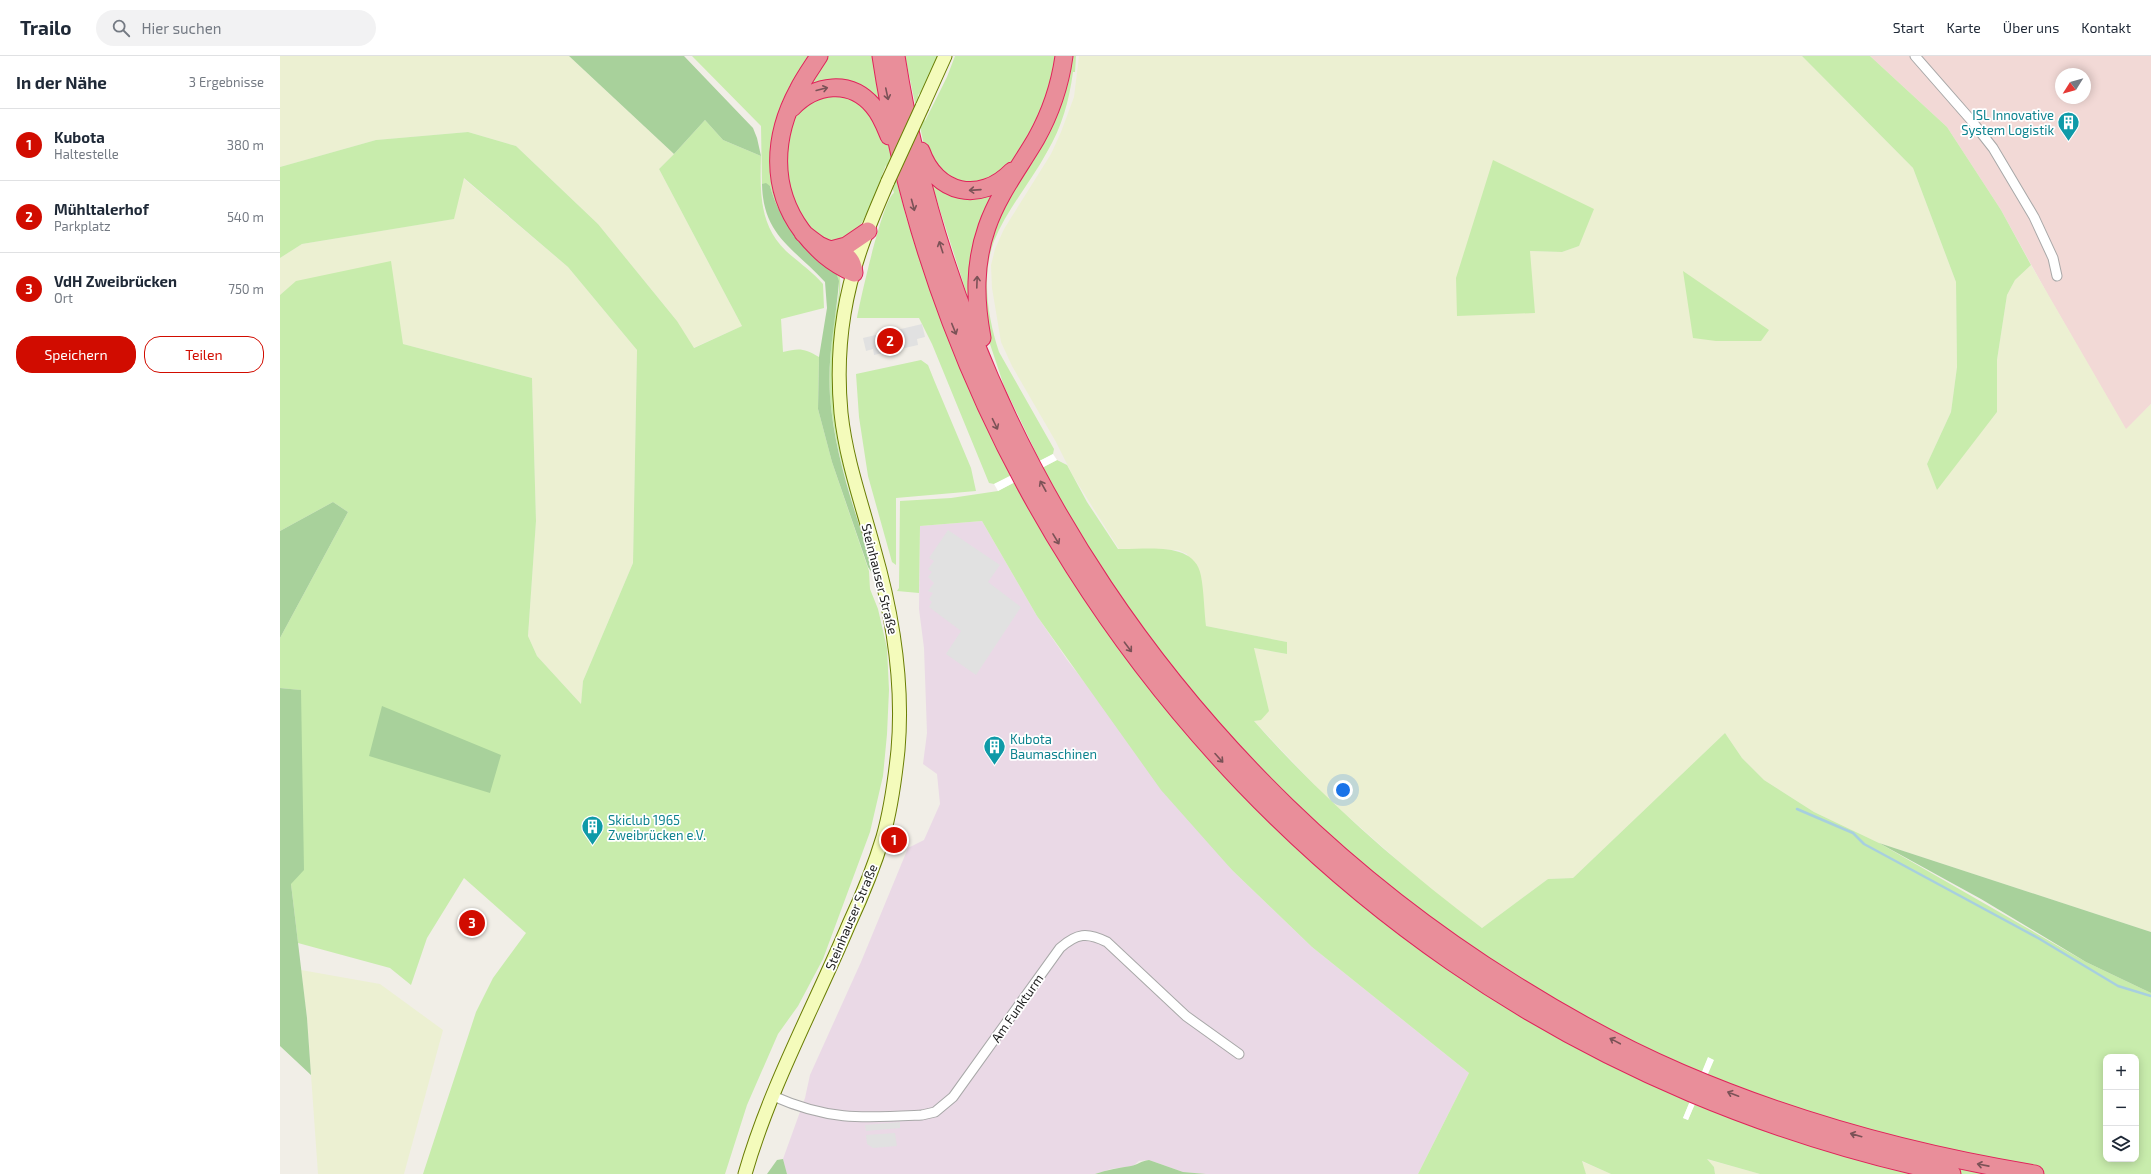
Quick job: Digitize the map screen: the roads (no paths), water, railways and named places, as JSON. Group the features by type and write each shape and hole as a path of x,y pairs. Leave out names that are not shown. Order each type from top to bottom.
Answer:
{"highway":[{"path":"804,233 819,245 847,256 853,264 854,273 840,267 826,258 810,243 788,210 779,183 779,146 783,127 797,91 819,56"},
{"path":"881,56 903,168 921,236 946,308 978,389 1014,465 1041,514 1092,596 1155,684 1228,769 1275,816 1351,885 1423,941 1493,989 1577,1038 1671,1085 1790,1131 1879,1157 1952,1174"},
{"path":"896,56 919,171 935,226 955,289 989,376 1013,428 1061,519 1105,589 1168,676 1241,762 1339,856 1424,924 1492,970 1585,1025 1678,1072 1790,1115 1876,1141 1924,1153 2035,1174"},
{"path":"989,376 979,320 976,287 978,267 987,226 1019,164 1036,138 1048,114 1058,85 1064,56"},
{"path":"790,110 806,96 823,88 841,87 855,92 865,98 877,112 903,168"},
{"path":"904,102 926,161 934,174 950,186 970,191 984,189 1004,179 1019,164"},
{"path":"831,250 846,246 868,231"}],"main road":[{"name":"Steinhauser Straße","path":"745,1174 772,1096 836,955 872,871 883,835 898,752 900,700 895,642 886,594 848,458 841,412 839,365 842,326 854,273 868,231 888,181 945,56"}],"street":[{"path":"1915,56 1972,120 1993,148 2034,217 2053,258 2057,276"},
{"name":"Am Funkturm","path":"772,1096 822,1114 840,1117 906,1116 935,1112 953,1097 1060,948 1072,938 1078,936 1097,937 1107,942 1186,1016 1239,1054"}],"waterway":[{"path":"1797,809 1853,833 1864,844 2038,938 2118,986 2151,996"}],"place":[{"name":"ISL Innovative System Logistik","path":"2069,142"},
{"name":"Mühltalerhof","path":"890,341"},
{"name":"Kubota Baumaschinen","path":"995,766"},
{"name":"Kubota","path":"894,840"},
{"name":"Skiclub 1965 Zweibrücken e.V.","path":"592,846"},
{"name":"VdH Zweibrücken","path":"472,923"}]}
